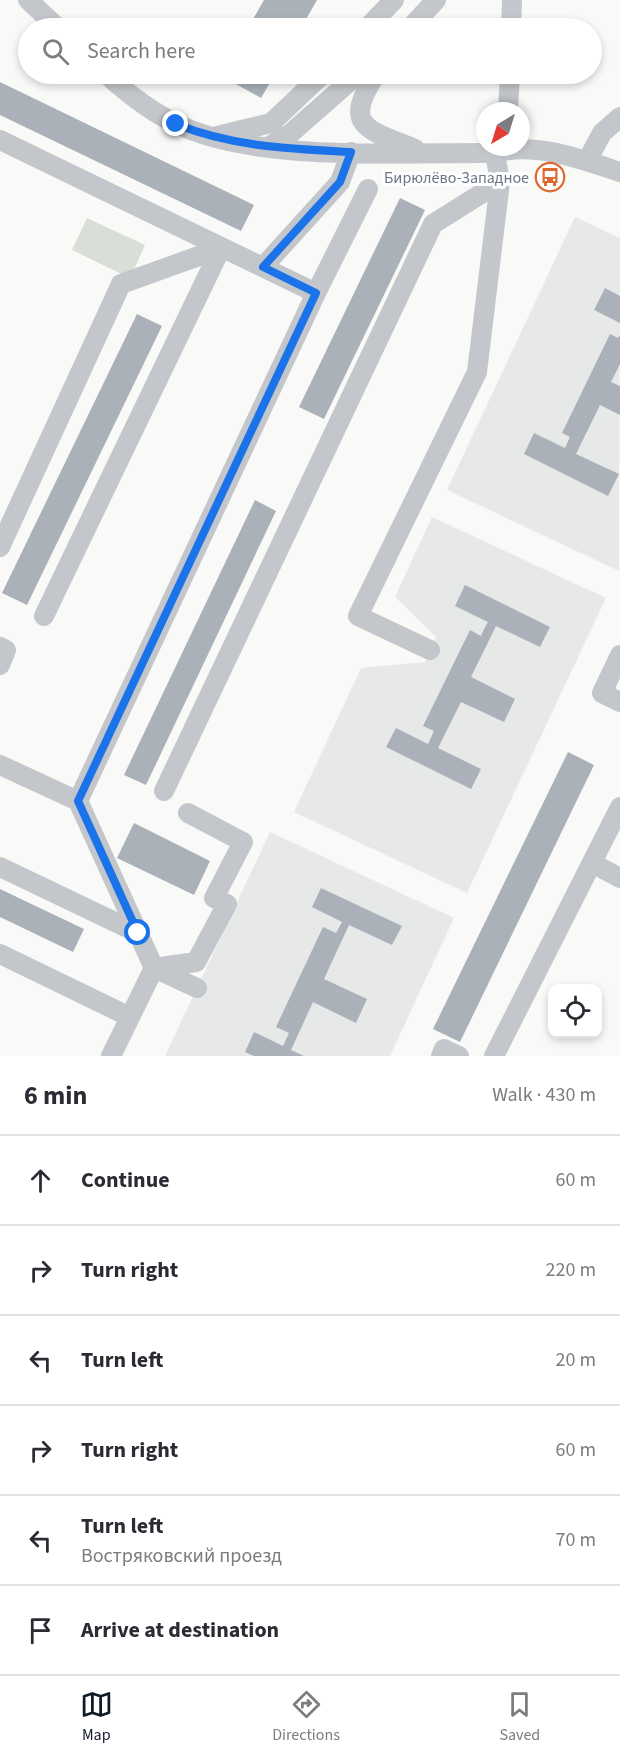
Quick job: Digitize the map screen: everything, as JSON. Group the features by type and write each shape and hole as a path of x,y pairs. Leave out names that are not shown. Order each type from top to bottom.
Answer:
{"street":[{"path":"28,0 47,18"},
{"path":"377,18 394,0"},
{"path":"419,18 436,0"},
{"path":"511,18 512,0"},
{"path":"118,84 176,124 212,137 268,147 292,141 351,152 476,151"},
{"path":"212,137 271,123 313,84"},
{"path":"292,141 293,114 314,84"},
{"path":"292,141 348,84"},
{"path":"370,84 359,101 363,120 369,130 423,153"},
{"path":"508,102 509,84"},
{"path":"587,161 602,133 620,117"},
{"path":"0,140 316,293"},
{"path":"530,151 547,152 587,161 620,172"},
{"path":"263,267 340,182 351,152"},
{"path":"430,650 358,616 477,372 502,156"},
{"path":"164,791 433,224 500,182"},
{"path":"78,801 316,293 368,189"},
{"path":"0,547 121,284 221,248"},
{"path":"44,616 221,248"},
{"path":"0,647 6,650 0,665"},
{"path":"620,655 602,693 620,702"},
{"path":"0,765 78,801 154,968 197,988"},
{"path":"494,1056 620,807"},
{"path":"154,968 196,962 227,904 214,898 243,842 188,813"},
{"path":"591,863 620,878"},
{"path":"0,867 138,933"},
{"path":"0,954 130,1017"},
{"path":"111,1056 154,968"},
{"path":"441,1056 444,1048 459,1056"}],"shaded area":[{"path":"575,217 620,238 619,571 447,490"},
{"path":"87,218 145,245 130,278 72,250"},
{"path":"432,517 606,598 467,893 294,812 361,668 425,662 436,637 395,597"},
{"path":"270,832 454,918 390,1056 165,1056"}],"building":[{"path":"264,0 317,0 307,18 254,18"},
{"path":"0,82 254,205 241,231 0,115"},
{"path":"236,84 269,84 261,98"},
{"path":"400,198 425,210 324,419 299,407"},
{"path":"605,288 620,296 620,323 594,310"},
{"path":"137,314 162,326 27,605 2,593"},
{"path":"610,334 618,338 620,335 620,364 611,382 620,386 620,415 600,405 576,454 619,474 608,496 524,454 534,433 565,448 570,437 562,433"},
{"path":"255,500 276,511 146,785 124,775"},
{"path":"465,585 550,627 540,647 496,626 471,677 515,699 504,722 461,702 438,748 481,769 471,789 386,747 396,728 428,744 434,731 423,726 470,630 481,636 488,622 455,606"},
{"path":"568,752 594,765 460,1042 433,1029"},
{"path":"134,823 210,861 194,895 117,858"},
{"path":"321,888 402,926 392,945 349,925 324,979 367,999 356,1023 313,1002 291,1050 304,1056 254,1056 245,1052 254,1032 283,1046 289,1033 276,1027 323,927 336,933 342,922 312,907"},
{"path":"0,889 84,929 73,952 0,917"}],"place":[{"name":"Бирюлёво-Западное","path":"550,177"}],"route":[{"path":"138,933 78,801 316,293 263,267 340,182 351,152 252,146 229,142 176,124"}]}
